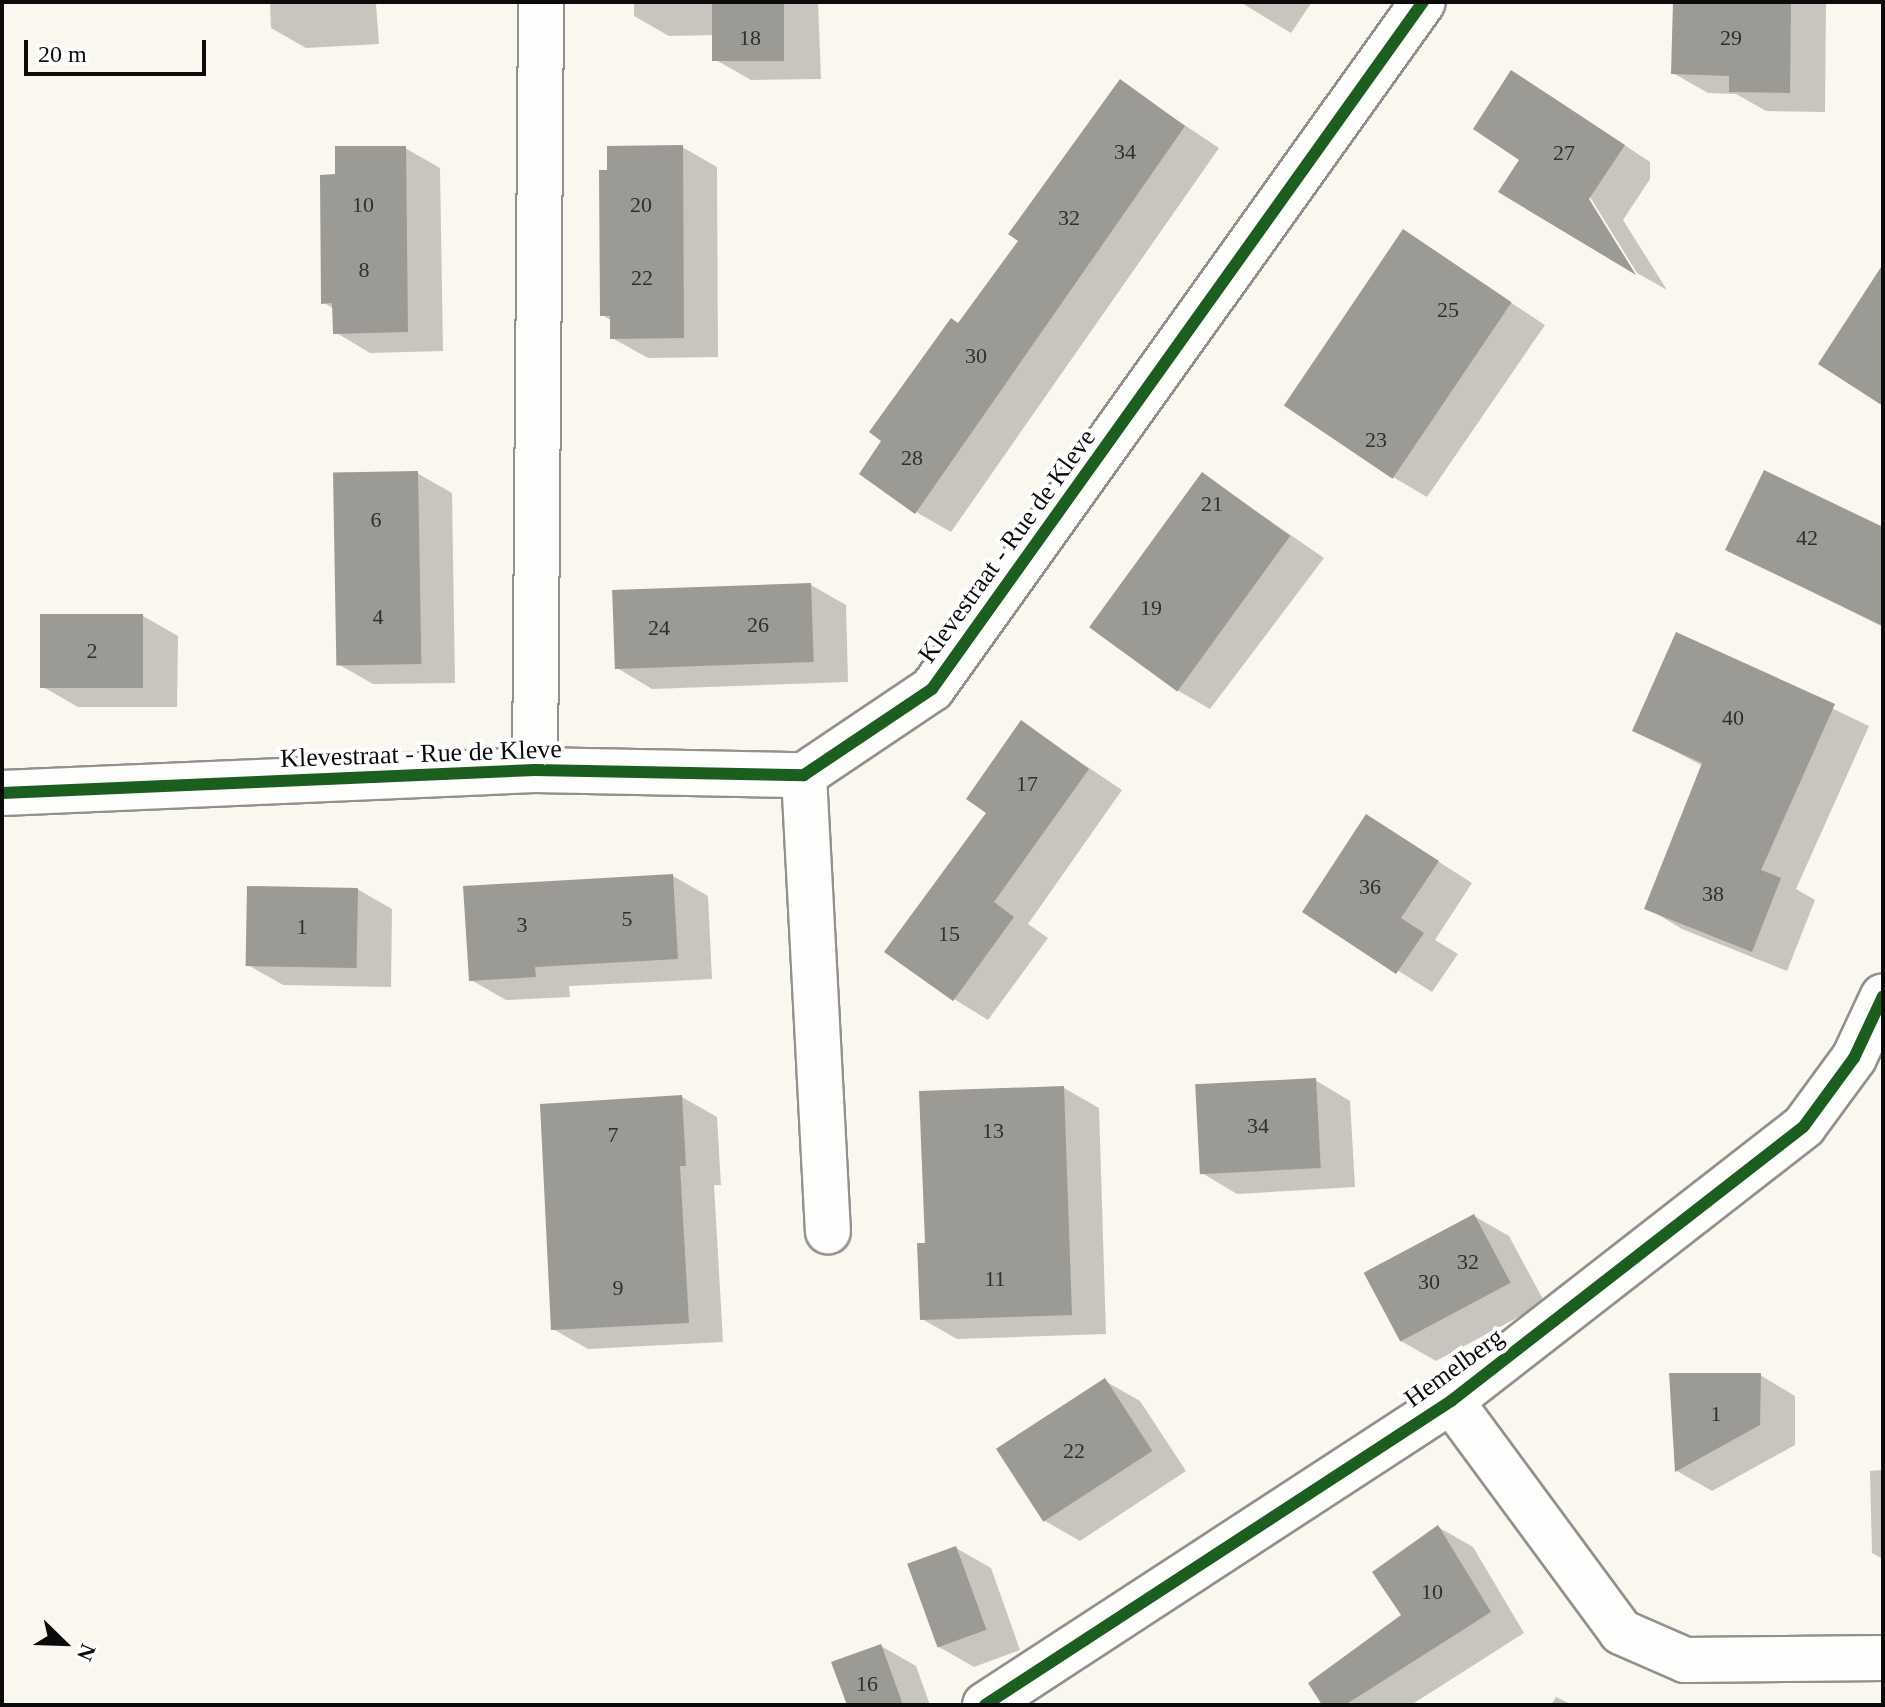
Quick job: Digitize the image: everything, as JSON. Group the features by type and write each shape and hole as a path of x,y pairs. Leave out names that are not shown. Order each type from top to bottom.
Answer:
{"street":[{"name":"Klevestraat - Rue de Kleve","path":"535,770 541,2"},
{"name":"Klevestraat - Rue de Kleve","path":"2,793 535,770 804,775 932,689 1423,2"},
{"path":"804,775 828,1231"},
{"name":"Hemelberg","path":"985,1705 1451,1401 1804,1126 1854,1058 1883,996"},
{"path":"1451,1401 1621,1632 1685,1660 1883,1658"}],"building":[{"path":"712,2 784,2 784,61 712,61"},
{"path":"1673,2 1791,2 1790,93 1729,92 1729,76 1671,74"},
{"path":"1511,70 1625,145 1589,199 1636,275 1498,192 1519,160 1473,129"},
{"path":"1120,79 1185,126 915,514 859,474 881,441 869,432 951,318 958,323 1018,241 1008,234"},
{"path":"683,145 684,338 610,339 610,316 600,316 599,170 607,170 607,146"},
{"path":"335,146 406,146 408,332 333,334 332,303 321,304 320,175 335,174"},
{"path":"1403,229 1512,302 1392,479 1284,406"},
{"path":"1883,264 1883,406 1818,364"},
{"path":"1764,470 1883,527 1883,626 1725,550"},
{"path":"418,471 421,664 336,665 333,472"},
{"path":"1202,472 1290,536 1177,691 1089,627"},
{"path":"811,583 814,662 615,669 612,590"},
{"path":"40,614 143,614 143,688 40,688"},
{"path":"1676,632 1835,704 1761,870 1781,878 1752,952 1644,909 1702,763 1632,731"},
{"path":"1021,720 1089,769 994,902 1014,917 953,1001 884,952 986,813 966,799"},
{"path":"1366,814 1439,861 1401,918 1424,933 1396,974 1302,912"},
{"path":"673,874 678,959 535,967 536,977 469,981 463,886"},
{"path":"247,886 358,888 357,968 246,966"},
{"path":"1316,1078 1321,1168 1200,1174 1195,1084"},
{"path":"1064,1086 1072,1315 920,1320 917,1243 925,1243 919,1091"},
{"path":"682,1095 686,1166 680,1166 689,1323 551,1330 540,1104"},
{"path":"1474,1214 1511,1283 1400,1342 1364,1273"},
{"path":"1669,1373 1761,1373 1760,1425 1675,1472"},
{"path":"1105,1378 1152,1451 1043,1522 996,1449"},
{"path":"1438,1525 1491,1612 1345,1705 1322,1705 1308,1683 1401,1615 1372,1572"},
{"path":"956,1546 986,1630 938,1647 907,1564"},
{"path":"881,1644 903,1705 847,1705 831,1662"}],"cycle path":[{"path":"2,793 535,770 804,775 932,689 1423,2"},
{"path":"985,1705 1451,1401 1804,1126 1854,1058 1883,996"}]}
